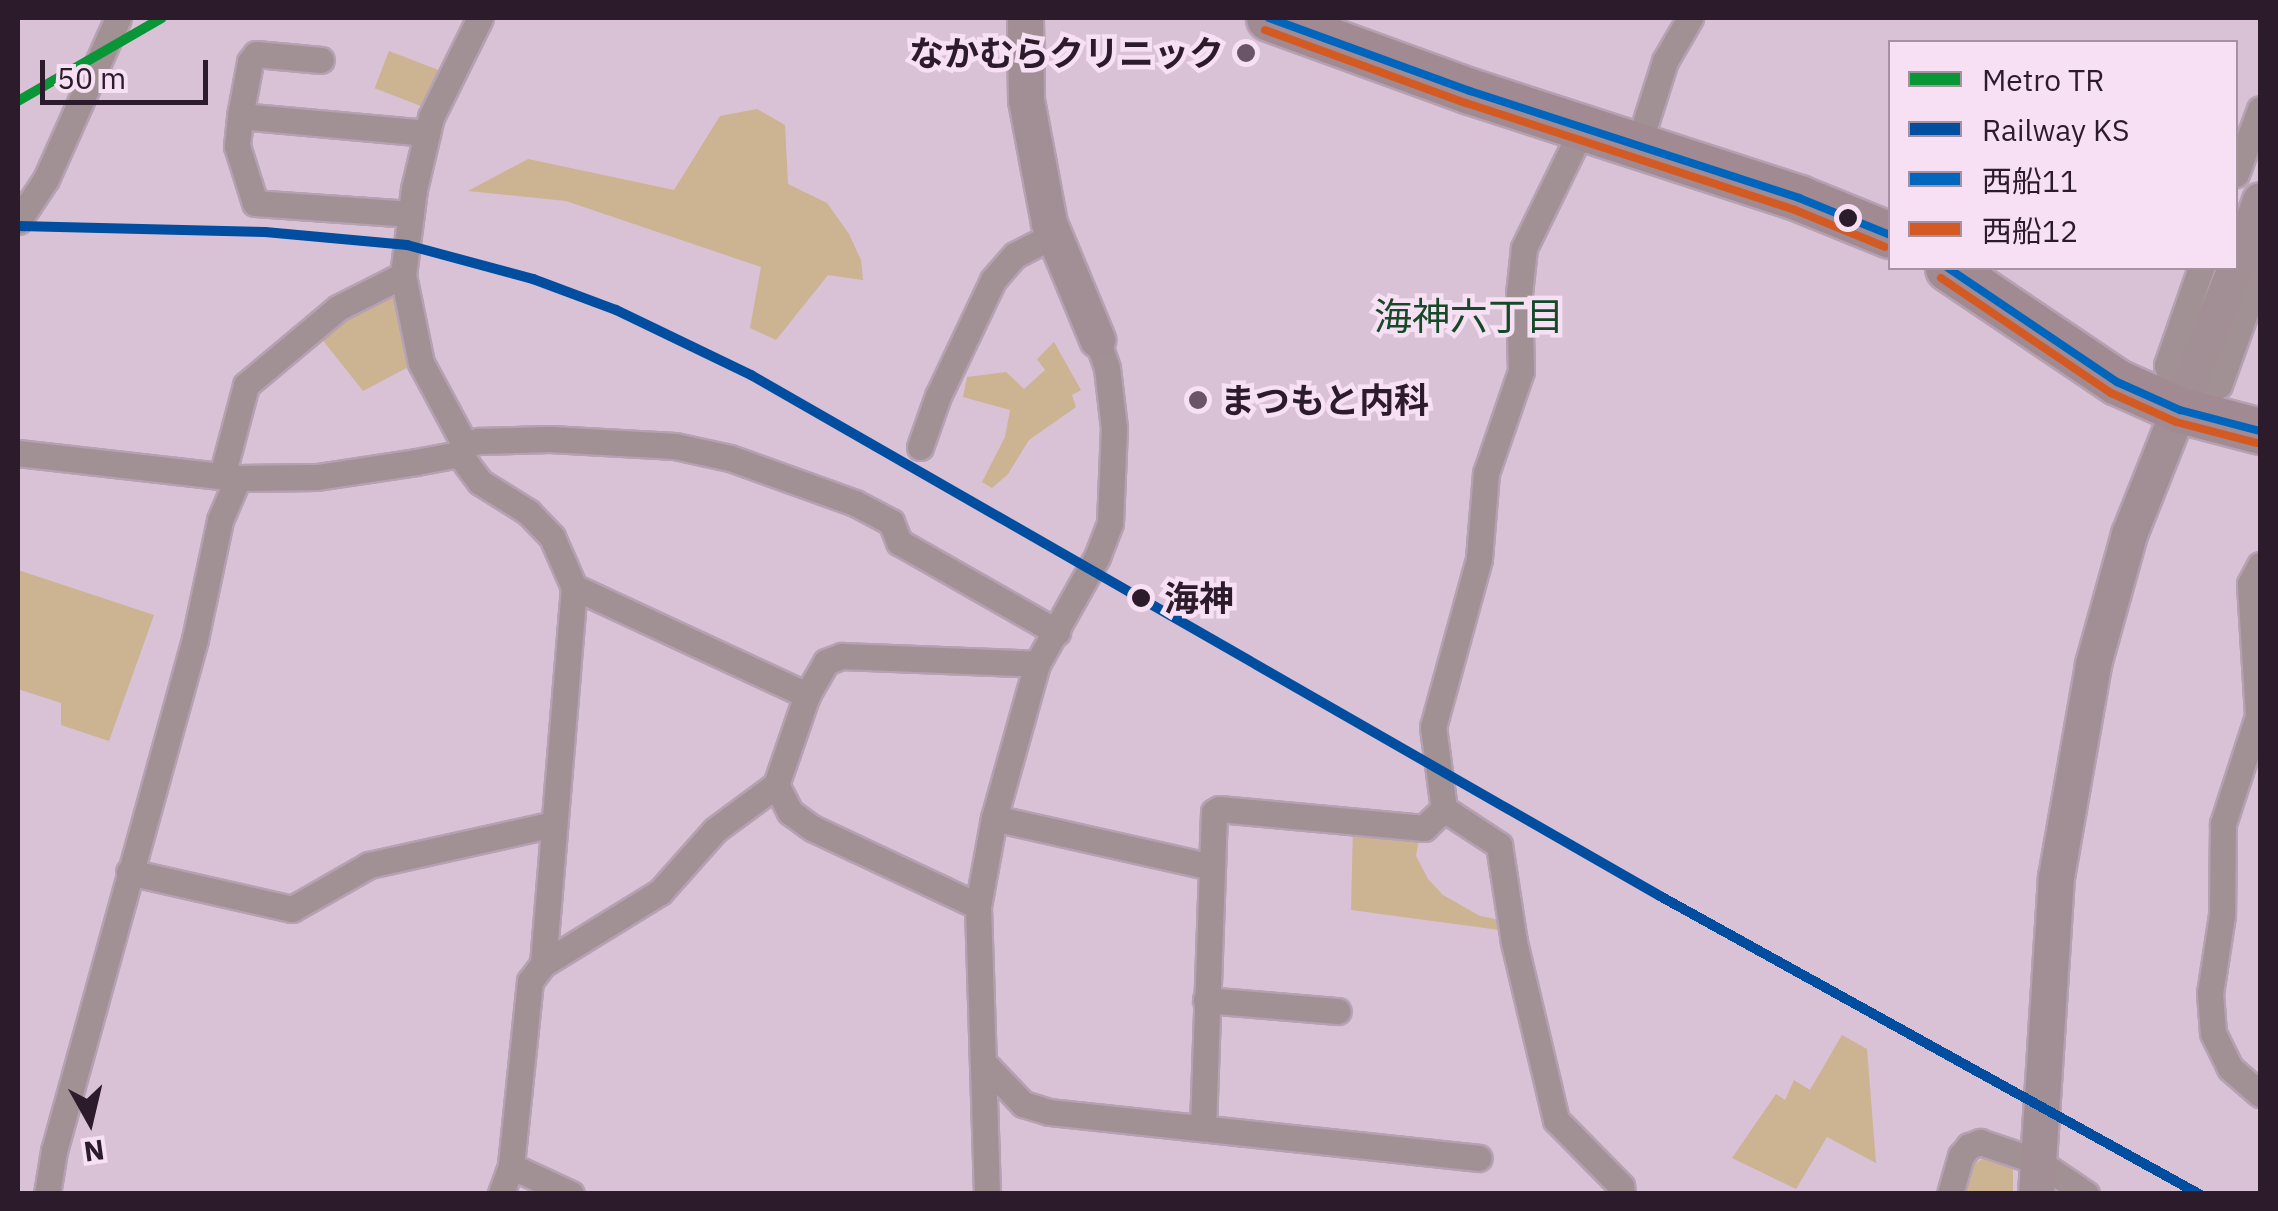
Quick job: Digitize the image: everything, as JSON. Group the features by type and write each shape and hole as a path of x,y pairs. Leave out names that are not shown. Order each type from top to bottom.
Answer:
{"highway":[{"path":"1270,18 1799,198 1888,235"},
{"path":"1951,270 2117,382 2180,410 2260,432"}],"street":[{"path":"18,221 46,179 118,18"},
{"path":"480,18 431,116 403,274 421,364 480,482 528,512 552,537 574,587 543,964"},
{"path":"987,1194 978,906 994,818 1037,664 1110,523 1114,428 1107,368 1054,236 1026,100 1024,18"},
{"path":"1638,146 1665,61 1690,18"},
{"path":"321,60 256,54 250,62 237,146 255,202 412,214"},
{"path":"2238,169 2260,110"},
{"path":"240,116 427,133"},
{"path":"1583,127 1524,248 1521,371 1486,473 1479,559 1433,728 1444,809 1499,844 1514,942 1556,1120 1621,1186 1622,1194"},
{"path":"2238,259 2260,200"},
{"path":"920,447 938,396 993,280 1015,255 1054,236"},
{"path":"2180,410 2167,365 2200,270"},
{"path":"2038,1178 2055,895 2071,774 2093,664 2129,534 2234,270"},
{"path":"2180,410 2219,385 2260,270"},
{"path":"47,1194 54,1150 194,639 246,385 338,308 403,274"},
{"path":"18,454 230,477 317,476 462,449 550,439 674,446 730,458 855,502 891,522 899,542 1056,632"},
{"path":"2260,566 2250,584 2258,716 2222,824 2222,915 2210,993 2212,1033 2230,1068 2260,1094"},
{"path":"574,587 807,695"},
{"path":"501,1194 511,1166 530,981 543,964 660,892 714,830 776,785 807,695 826,662 842,656 1037,664"},
{"path":"776,785 790,812 812,828 978,906"},
{"path":"1203,1127 1212,818 1219,809 1424,828 1444,809"},
{"path":"994,818 1211,866"},
{"path":"130,872 292,908 369,864 554,824"},
{"path":"1206,1000 1338,1011"},
{"path":"982,1062 1022,1104 1050,1112 1478,1158"},
{"path":"1950,1194 1968,1146 1980,1142 2038,1178 2086,1194"},
{"path":"511,1166 570,1194"}],"shaded area":[{"path":"389,51 438,70 424,107 375,88"},
{"path":"757,109 785,125 788,184 827,203 849,234 861,260 863,280 828,275 776,340 750,328 761,267 566,201 468,191 528,159 674,190 720,116"},
{"path":"395,282 416,363 363,391 321,338"},
{"path":"1054,342 1081,390 1072,395 1076,407 1029,440 1008,474 992,488 982,482 1005,437 1010,410 963,397 967,377 1006,372 1024,389 1045,370 1037,359"},
{"path":"18,570 154,615 109,741 61,725 61,703 18,689"},
{"path":"1353,827 1420,834 1416,856 1428,879 1443,895 1480,916 1506,921 1507,931 1351,910"},
{"path":"1842,1035 1867,1049 1876,1163 1827,1137 1796,1189 1732,1158 1776,1094 1785,1100 1794,1080 1810,1090"},
{"path":"1984,1158 2013,1164 2013,1193 1965,1194 1974,1164"}],"metro line":[{"name":"TR","path":"18,101 162,18"}],"rail line":[{"name":"KS","path":"18,226 265,232 407,245 533,279 616,310 751,375 1660,896 2199,1194"}],"transit line":[{"name":"西船11","path":"1269,18 1470,91 1799,198 1888,234"},
{"name":"西船12","path":"1265,30 1466,103 1795,210 1885,247"},
{"name":"西船11","path":"1951,270 2117,382 2180,410 2260,431"},
{"name":"西船12","path":"1941,278 2111,393 2176,422 2257,443"}],"place":[{"name":"なかむらクリニック","path":"1246,53"},
{"name":"まつもと内科","path":"1198,400"},
{"name":"海神","path":"1141,598"}],"district":[{"name":"海神六丁目","path":"1469,316"}]}
